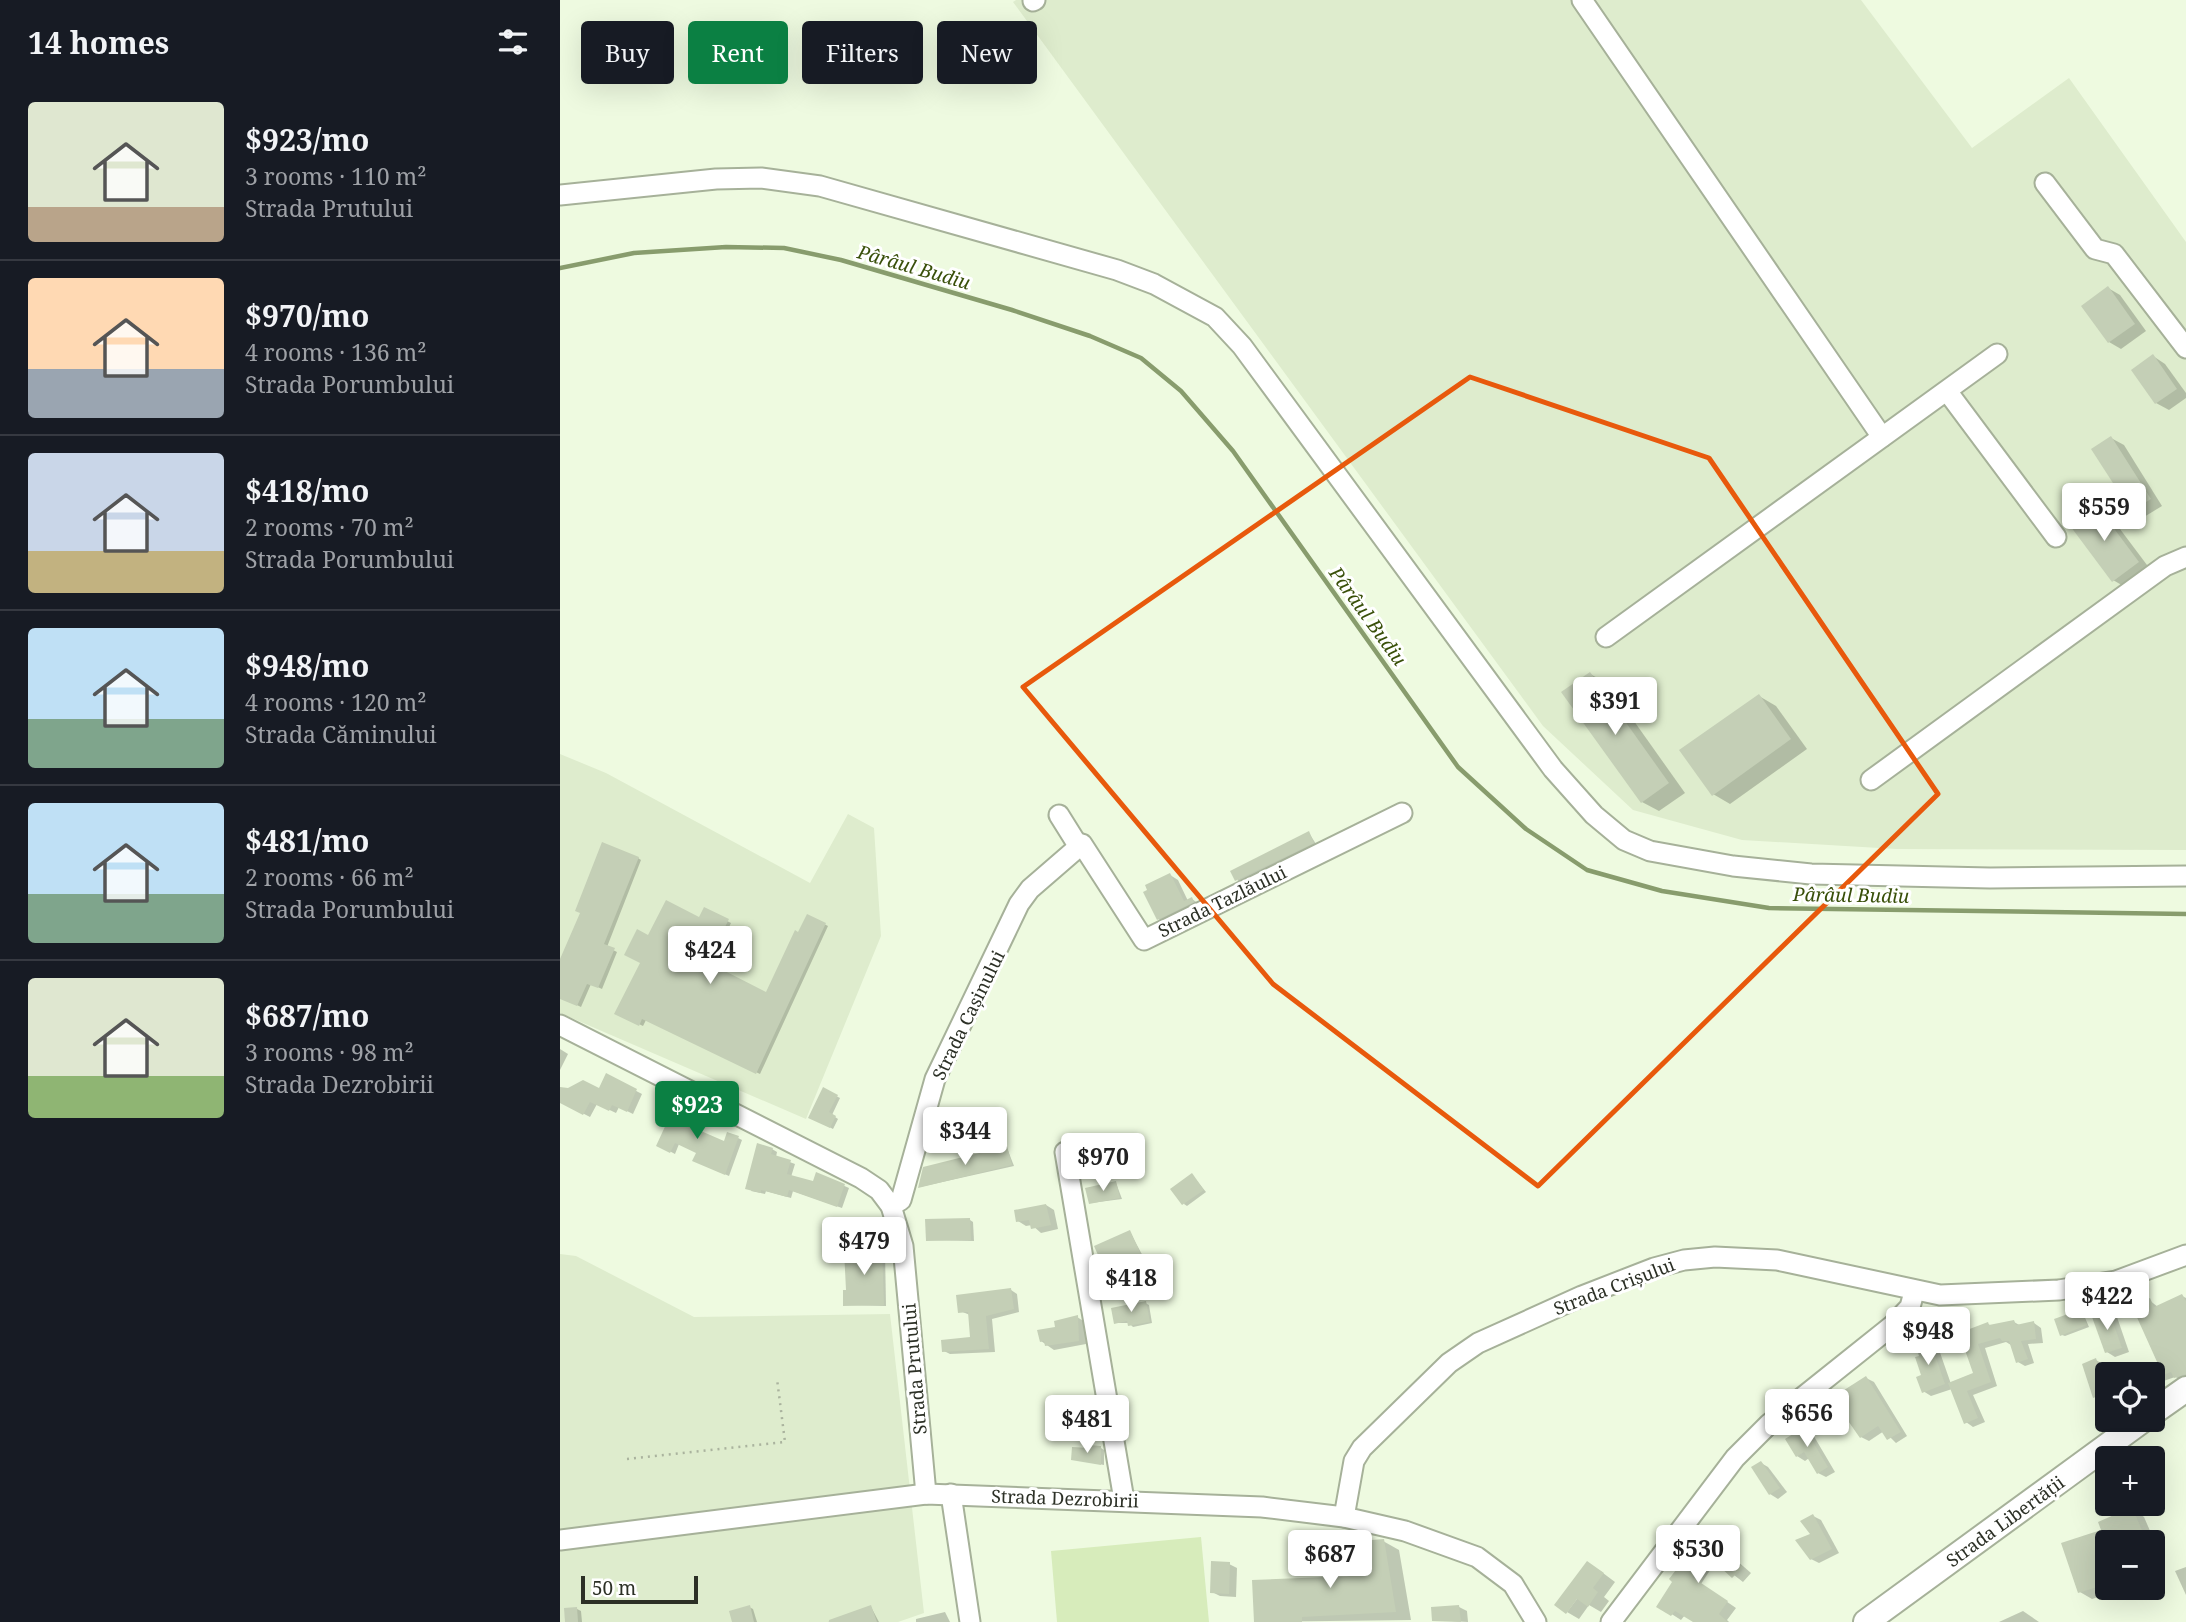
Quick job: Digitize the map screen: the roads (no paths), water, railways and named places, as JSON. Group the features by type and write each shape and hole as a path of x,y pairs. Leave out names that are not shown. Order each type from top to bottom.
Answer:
{"main road":[{"path":"2165,1404 2186,1389"},
{"name":"Strada Libertății","path":"1866,1622 2126,1432"}],"street":[{"path":"1582,0 1882,437"},
{"path":"560,195 716,179 761,178 820,186 1117,270 1200,306 1222,323 1242,346 1553,769 1594,815 1624,840 1650,851 1811,874 2186,876"},
{"path":"2045,183 2095,249 2114,254 2186,348"},
{"path":"1606,637 1997,354"},
{"path":"1947,391 2056,537"},
{"path":"1871,780 2165,566 2186,558"},
{"name":"Strada Tazlăului","path":"1081,846 1144,940 1402,813"},
{"path":"1059,815 1081,846"},
{"name":"Strada Cașinului","path":"891,1206 901,1199 935,1079 1019,904 1030,889 1081,846"},
{"name":"Strada Prutului","path":"560,1025 861,1178 879,1190 891,1206 903,1246 926,1494"},
{"path":"1065,1152 1124,1500"},
{"name":"Strada Crișului","path":"1344,1517 1354,1461 1362,1448 1449,1363 1508,1328 1654,1268 1684,1260 1715,1257 1777,1260 1914,1292 1976,1295 2059,1290 2116,1280 2186,1255"},
{"path":"1611,1622 1691,1512 1735,1458 1769,1424 1894,1325 1910,1307 1914,1292"},
{"name":"Strada Dezrobirii","path":"560,1540 926,1494 1259,1507 1344,1517 1405,1531 1477,1557 1513,1584 1536,1622"},
{"path":"951,1494 970,1622"}],"waterway":[{"name":"Pârâul Budiu","path":"560,268 634,253 726,247 784,248 841,260 1012,310 1090,336 1141,358 1181,391 1233,451 1458,767 1526,829 1587,870 1662,891 1769,908 2186,914"}]}
